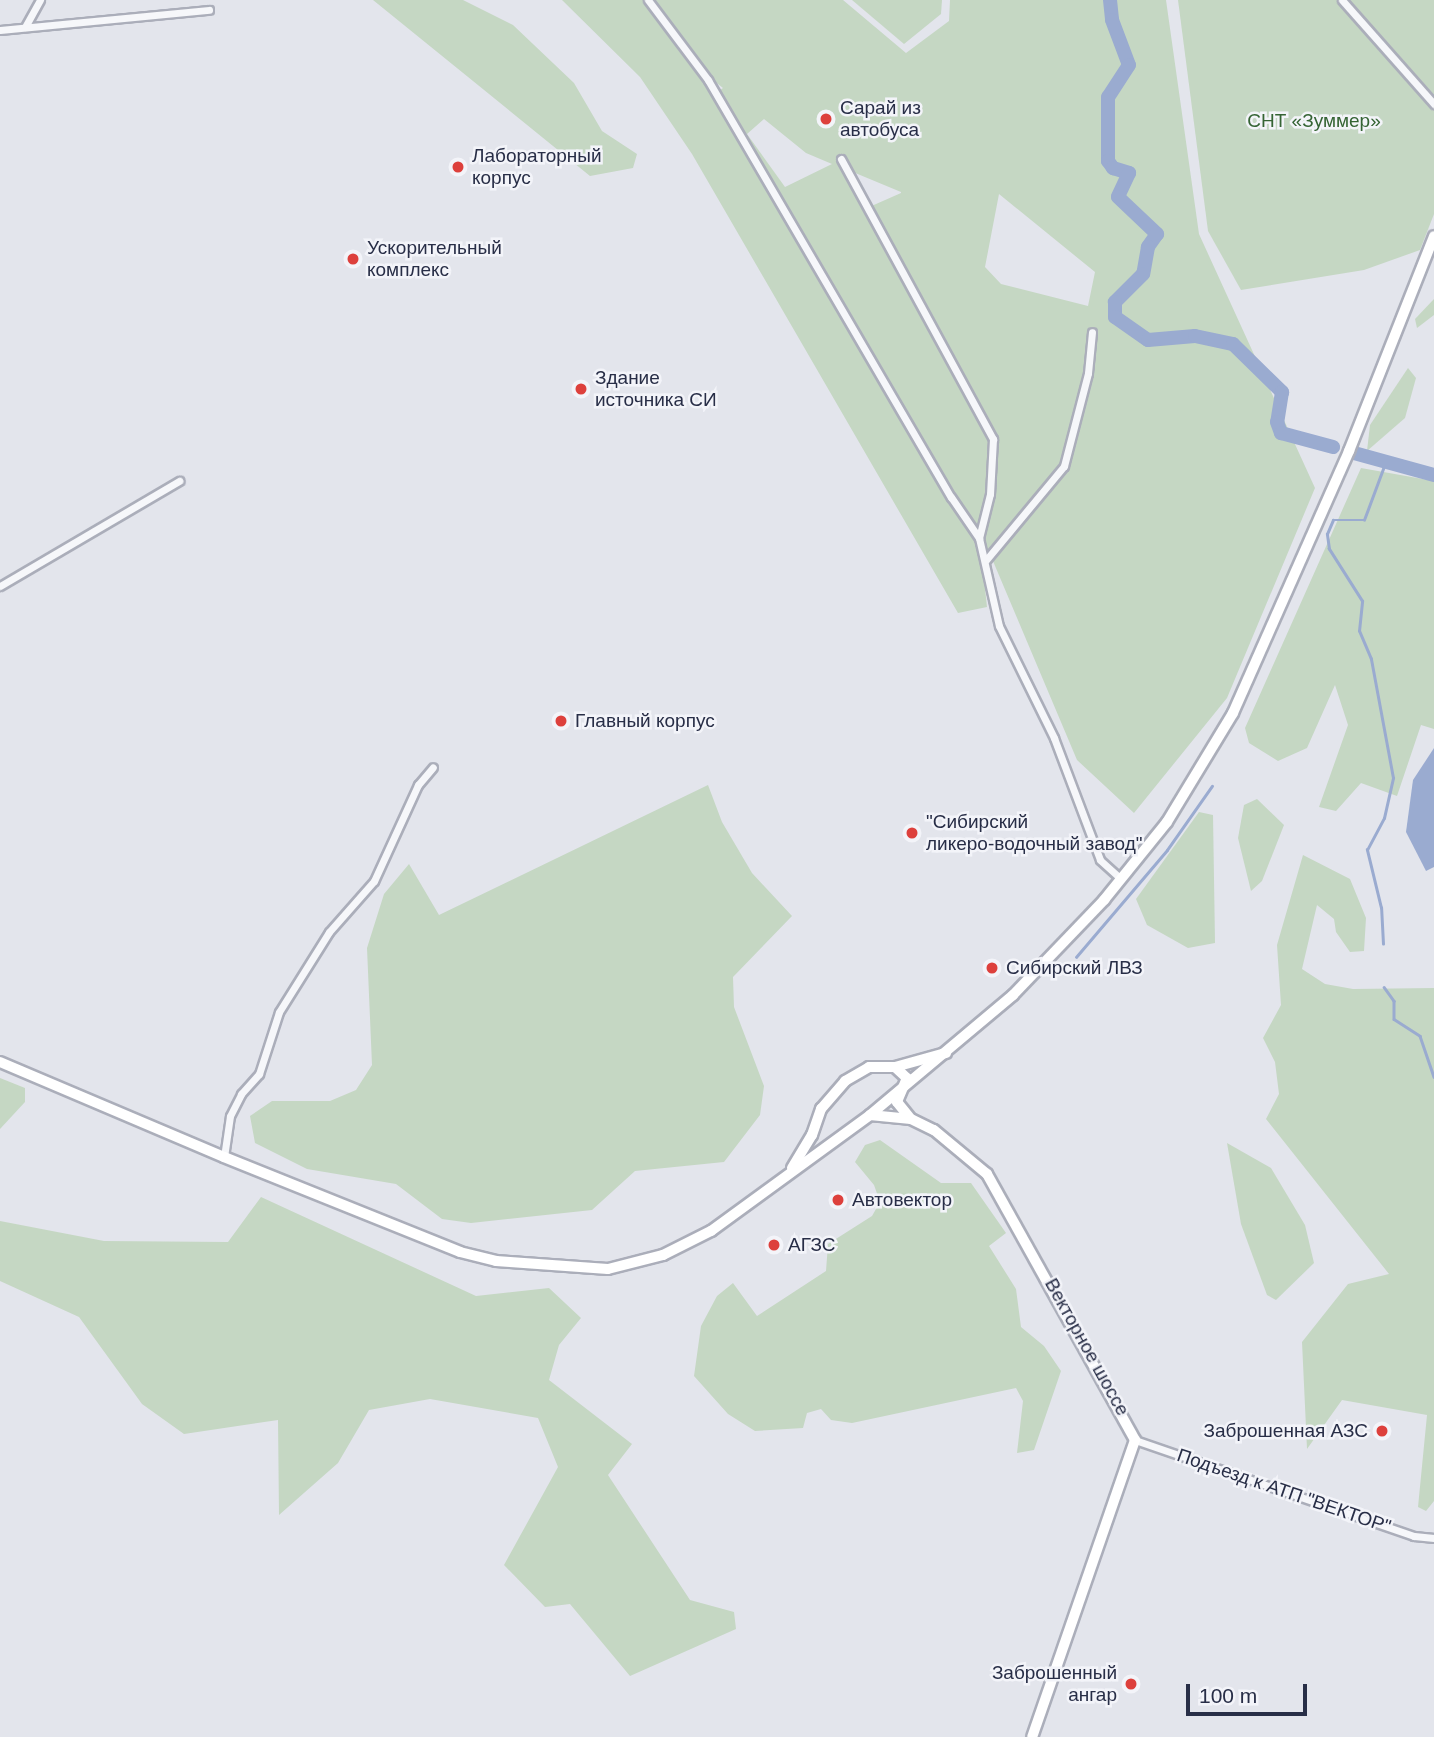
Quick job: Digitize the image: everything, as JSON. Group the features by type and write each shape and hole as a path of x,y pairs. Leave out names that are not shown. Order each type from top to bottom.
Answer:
{"main road":[{"path":"0,1062 224,1157 460,1251 535,1266 608,1269 663,1255 711,1231 870,1115 1013,995 1121,879 1167,822 1233,713 1349,451 1434,236"},
{"path":"790,1172 812,1135 821,1109 838,1086 869,1067 895,1067 946,1053"},
{"path":"895,1067 907,1078 897,1102 911,1119"},
{"name":"Векторное шоссе","path":"870,1115 911,1119 954,1143 987,1174 1130,1423 1135,1440 1032,1737"},
{"path":"812,1135 819,1142 832,1143"}],"street":[{"path":"25,27 40,0"},
{"path":"648,0 708,80 951,498 979,538 999,626 1054,738 1100,860 1121,879"},
{"path":"1342,0 1434,104"},
{"path":"0,30 209,10"},
{"path":"841,159 993,439 990,494 979,538"},
{"path":"986,560 1064,466 1088,373 1092,332"},
{"path":"0,586 178,481"},
{"path":"224,1157 230,1115 241,1094 259,1074 279,1012 329,932 374,881 418,785 433,766"},
{"name":"Подъезд к АТП \"ВЕКТОР\"","path":"1135,1440 1414,1535 1434,1538"}],"green space":[{"path":"373,0 463,0 513,25 574,83 602,131 637,154 633,168 590,176"},
{"path":"562,0 843,0 906,53 949,21 950,0 1166,0 1199,234 1315,488 1227,698 1134,813 1077,760 990,554 982,560 987,607 958,613 692,154 640,77","holes":["694,65 723,88 713,95","764,119 806,153 832,164 785,187 747,134","848,170 901,192 867,208","999,194 1095,272 1088,306 1001,284 985,267"]},
{"path":"852,0 942,0 941,14 904,44"},
{"name":"СНТ «Зуммер»","path":"1178,0 1434,0 1434,214 1420,250 1364,270 1241,290 1208,231"},
{"path":"1434,299 1434,315 1417,328 1415,319"},
{"path":"1408,368 1416,378 1405,418 1367,451 1370,425"},
{"path":"1361,468 1434,481 1434,729 1421,725 1397,796 1361,783 1336,811 1319,807 1348,725 1335,685 1307,748 1278,761 1249,743 1245,728"},
{"path":"708,785 722,822 752,873 792,916 733,977 734,1007 764,1086 760,1115 724,1162 635,1171 592,1210 471,1223 442,1219 396,1184 307,1169 255,1143 250,1116 272,1101 330,1101 356,1090 372,1065 367,948 384,894 409,864 439,915"},
{"path":"1257,799 1284,825 1262,881 1251,891 1238,838 1244,805"},
{"path":"1199,812 1213,815 1215,943 1188,948 1147,925 1136,899"},
{"path":"1303,855 1350,879 1366,918 1364,951 1350,952 1336,932 1334,919 1317,905 1302,969 1325,984 1353,989 1434,988 1434,1501 1426,1511 1418,1507 1427,1415 1342,1400 1307,1449 1302,1342 1348,1284 1389,1274 1266,1119 1279,1094 1275,1062 1263,1038 1281,1005 1277,945"},
{"path":"0,1078 25,1088 25,1102 0,1129"},
{"path":"880,1140 941,1183 971,1183 1006,1233 989,1246 1016,1289 1021,1327 1044,1346 1061,1371 1034,1450 1017,1453 1023,1401 1016,1388 852,1423 831,1420 821,1409 807,1413 803,1428 755,1431 728,1414 694,1376 701,1326 717,1296 733,1283 757,1316 826,1271 828,1244 872,1216 880,1202 874,1185 855,1162 865,1145"},
{"path":"1227,1143 1271,1168 1305,1225 1314,1263 1276,1300 1267,1295 1241,1224"},
{"path":"261,1197 476,1296 549,1288 581,1318 559,1345 549,1380 632,1444 608,1475 690,1600 734,1612 736,1629 630,1676 570,1604 545,1607 504,1565 558,1467 538,1418 430,1399 369,1410 338,1463 279,1515 278,1420 184,1434 142,1404 79,1317 0,1281 0,1221 104,1241 228,1242"}],"water":[{"path":"1434,748 1434,867 1426,871 1406,832 1413,780"}],"waterway":[{"path":"1110,0 1112,20 1129,65 1108,97 1108,161 1113,168 1129,173 1118,197 1157,234 1148,247 1143,274 1115,302 1115,317 1148,340 1195,336 1233,344 1282,392 1277,422 1281,433 1333,447"},
{"path":"1354,453 1434,475"},
{"path":"1383,944 1381,908 1367,850 1384,818 1393,778 1371,659 1359,631 1362,601 1329,549 1327,534 1333,520 1364,520 1386,461"},
{"path":"1076,957 1167,850 1212,786"},
{"path":"1384,987 1394,1001 1394,1019 1420,1036 1434,1077"}],"place":[{"name":"Сарай из автобуса","path":"826,119"},
{"name":"Лабораторный корпус","path":"458,167"},
{"name":"Ускорительный комплекс","path":"353,259"},
{"name":"Здание источника СИ","path":"581,389"},
{"name":"Главный корпус","path":"561,721"},
{"name":"\"Сибирский ликеро-водочный завод\"","path":"912,833"},
{"name":"Сибирский ЛВЗ","path":"992,968"},
{"name":"Автовектор","path":"838,1200"},
{"name":"АГЗС","path":"774,1245"},
{"name":"Заброшенная АЗС","path":"1382,1431"},
{"name":"Заброшенный ангар","path":"1131,1684"}]}
